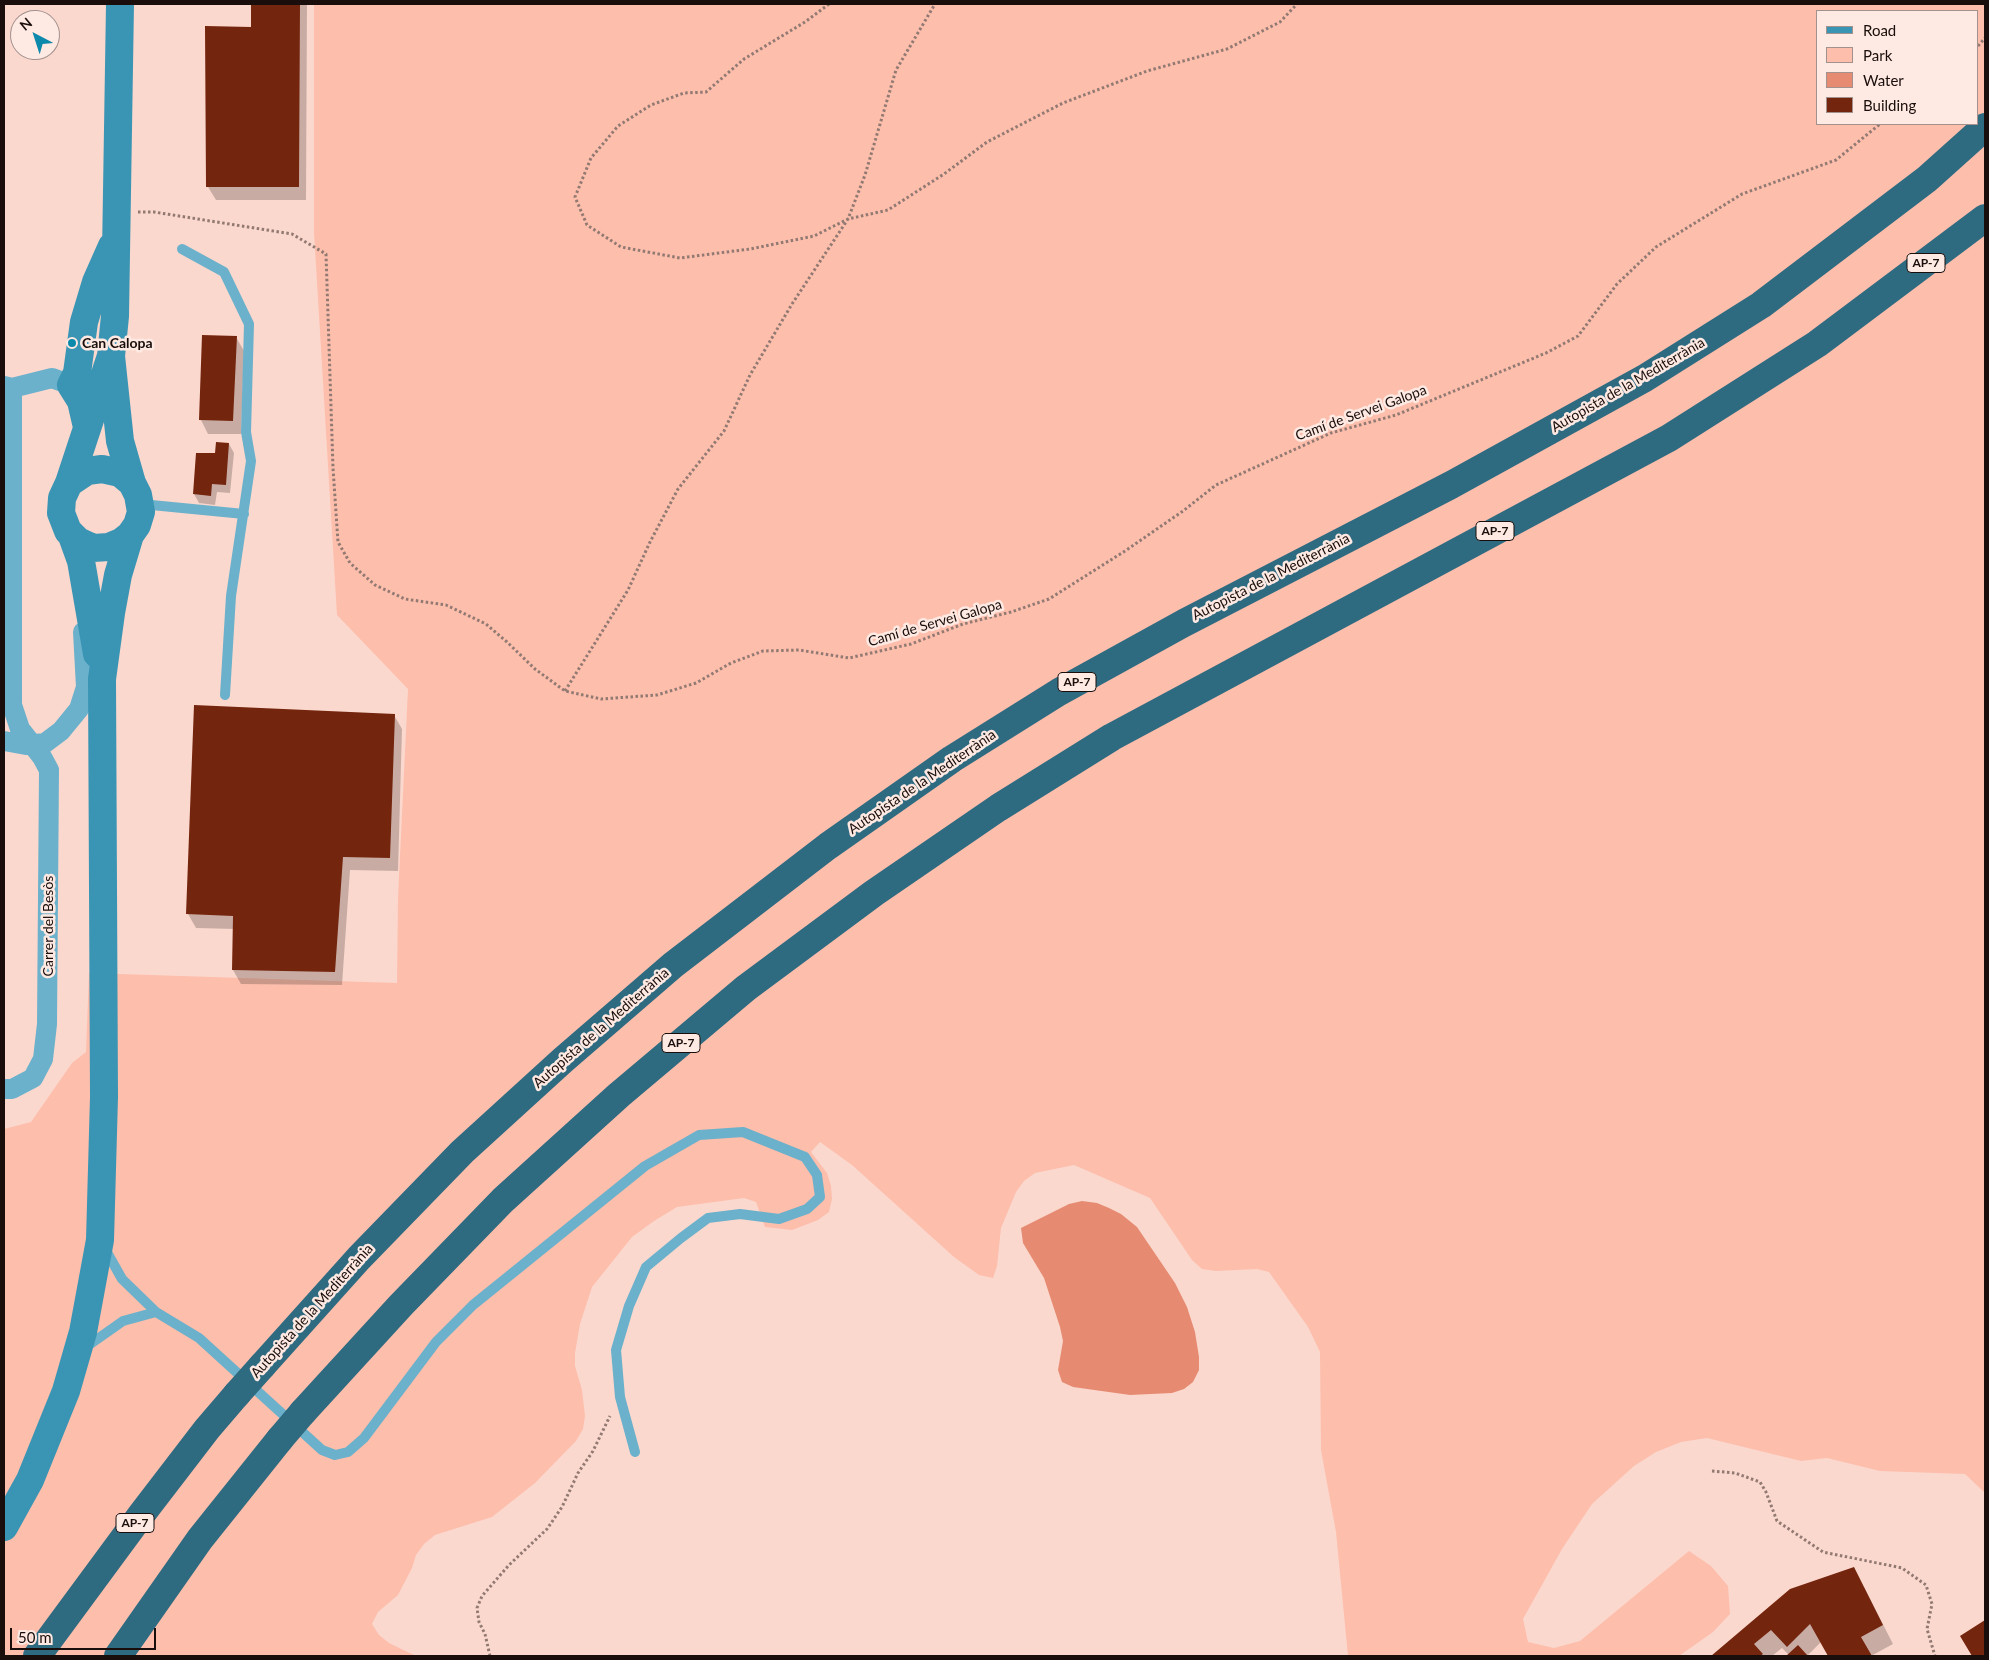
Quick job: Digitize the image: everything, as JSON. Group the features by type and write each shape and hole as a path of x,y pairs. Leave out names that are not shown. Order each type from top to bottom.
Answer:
{"highway":[{"name":"Autopista de la Mediterrània","path":"37,1656 207,1429 359,1258 462,1152 563,1060 673,965 828,846 952,759 1059,692 1184,623 1451,485 1645,378 1761,305 1927,179 1985,127"},
{"name":"AP-7","path":"118,1656 200,1539 280,1439 402,1305 511,1194 619,1096 746,988 874,893 998,808 1112,737 1669,438 1818,344 1985,218"}],"main road":[{"path":"72,536 85,545 101,548 121,542 130,535 137,525 140,512 120,441 111,356 115,316 120,4"},
{"path":"87,427 81,401 71,385 76,373 84,322 116,225"},
{"path":"102,679 92,631 81,560 61,513 62,498 111,356"},
{"path":"69,482 87,471 102,469 120,473 136,493"},
{"path":"4,1527 30,1480 62,1400 77,1355 94,1282 100,1240 104,1097 102,679 118,575 130,535"}],"street":[{"path":"8,387 52,378 71,385"},
{"name":"Carrer del Besòs","path":"4,1089 12,1089 33,1078 43,1060 47,1024 49,770 42,756 30,745 20,729 12,705 8,387"},
{"path":"4,740 30,745 45,743 61,731 79,710 86,687 83,624 86,587"}],"lane":[{"path":"182,249 224,272 249,324 246,432 251,461 231,596 225,694"},
{"path":"136,493 244,514"},
{"path":"100,1240 122,1278 156,1312 199,1338 322,1450 335,1454 348,1452 364,1438 436,1342 467,1312 645,1166 699,1135 743,1132 806,1157 817,1175 820,1196 806,1209 779,1219 740,1214 708,1218 646,1267 629,1306 616,1350 620,1397 635,1452"},
{"path":"77,1355 124,1320 156,1312"}],"path":[{"path":"829,4 805,22 744,59 706,92 684,93 651,105 618,126 591,158 575,197 586,225 621,247 680,258 750,249 814,236 848,219 888,210 944,174 987,142 1063,103 1147,71 1227,50 1280,22 1297,4"},
{"path":"564,692 628,590 650,542 678,489 724,431 750,375 792,304 848,219 865,175 896,70 935,4"},
{"name":"Camí de Servei Galopa","path":"116,225 154,212 292,234 326,254 333,468 338,542 350,563 375,585 405,599 446,605 486,624 535,670 564,692 601,699 657,695 696,683 731,663 764,651 800,650 849,658 911,644 963,624 1011,612 1049,599 1125,551 1216,486 1331,433 1396,415 1546,353 1578,336 1617,284 1656,247 1742,194 1836,160 1879,125"},
{"path":"490,1656 479,1622 477,1608 482,1596 510,1565 539,1538 562,1508 578,1473 594,1451 620,1397"},
{"path":"1712,1471 1735,1473 1760,1482 1766,1492 1777,1521 1823,1552 1902,1568 1926,1585 1932,1604 1927,1629 1935,1656"}],"green space":[{"path":"314,4 1985,4 1985,1493 1965,1474 1880,1471 1827,1458 1801,1461 1707,1438 1681,1442 1656,1452 1634,1466 1592,1504 1562,1549 1523,1619 1528,1642 1554,1648 1580,1641 1689,1551 1711,1566 1728,1586 1730,1614 1713,1632 1679,1656 1348,1656 1336,1532 1321,1450 1320,1352 1308,1327 1269,1272 1257,1269 1216,1271 1202,1269 1192,1260 1150,1198 1074,1165 1035,1173 1024,1181 1016,1192 1001,1228 997,1266 993,1278 979,1275 954,1257 852,1165 820,1142 811,1152 827,1173 832,1199 829,1212 818,1220 792,1230 765,1227 756,1202 744,1198 677,1207 632,1237 592,1287 580,1324 575,1353 575,1366 582,1390 585,1416 583,1429 576,1441 535,1483 492,1517 435,1535 424,1544 416,1555 412,1568 398,1595 378,1612 372,1624 379,1635 389,1643 416,1656 4,1656 4,1129 31,1122 72,1063 86,1052 89,973 397,983 398,898 408,689 337,615 314,232"}],"water":[{"path":"1082,1201 1097,1203 1109,1208 1121,1214 1137,1227 1175,1283 1187,1307 1195,1332 1199,1357 1199,1370 1193,1382 1184,1389 1172,1393 1130,1395 1073,1387 1062,1382 1058,1370 1063,1341 1060,1327 1044,1278 1023,1243 1021,1228 1069,1204"}],"building":[{"path":"251,4 300,4 299,187 206,187 205,26 251,27"},
{"path":"202,335 237,336 233,421 199,420"},
{"path":"216,442 229,443 226,485 212,484 211,496 193,494 196,453 215,453"},
{"path":"194,705 395,714 390,858 343,857 335,972 232,970 233,916 186,914"},
{"path":"1854,1567 1883,1625 1861,1637 1872,1656 1828,1656 1810,1624 1787,1647 1771,1630 1754,1644 1763,1654 1760,1656 1711,1656 1790,1589"},
{"path":"1985,1620 1985,1654 1982,1656 1972,1656 1960,1636"},
{"path":"1798,1645 1808,1656 1786,1656"}],"place":[{"name":"Can Calopa","path":"72,343"}]}
